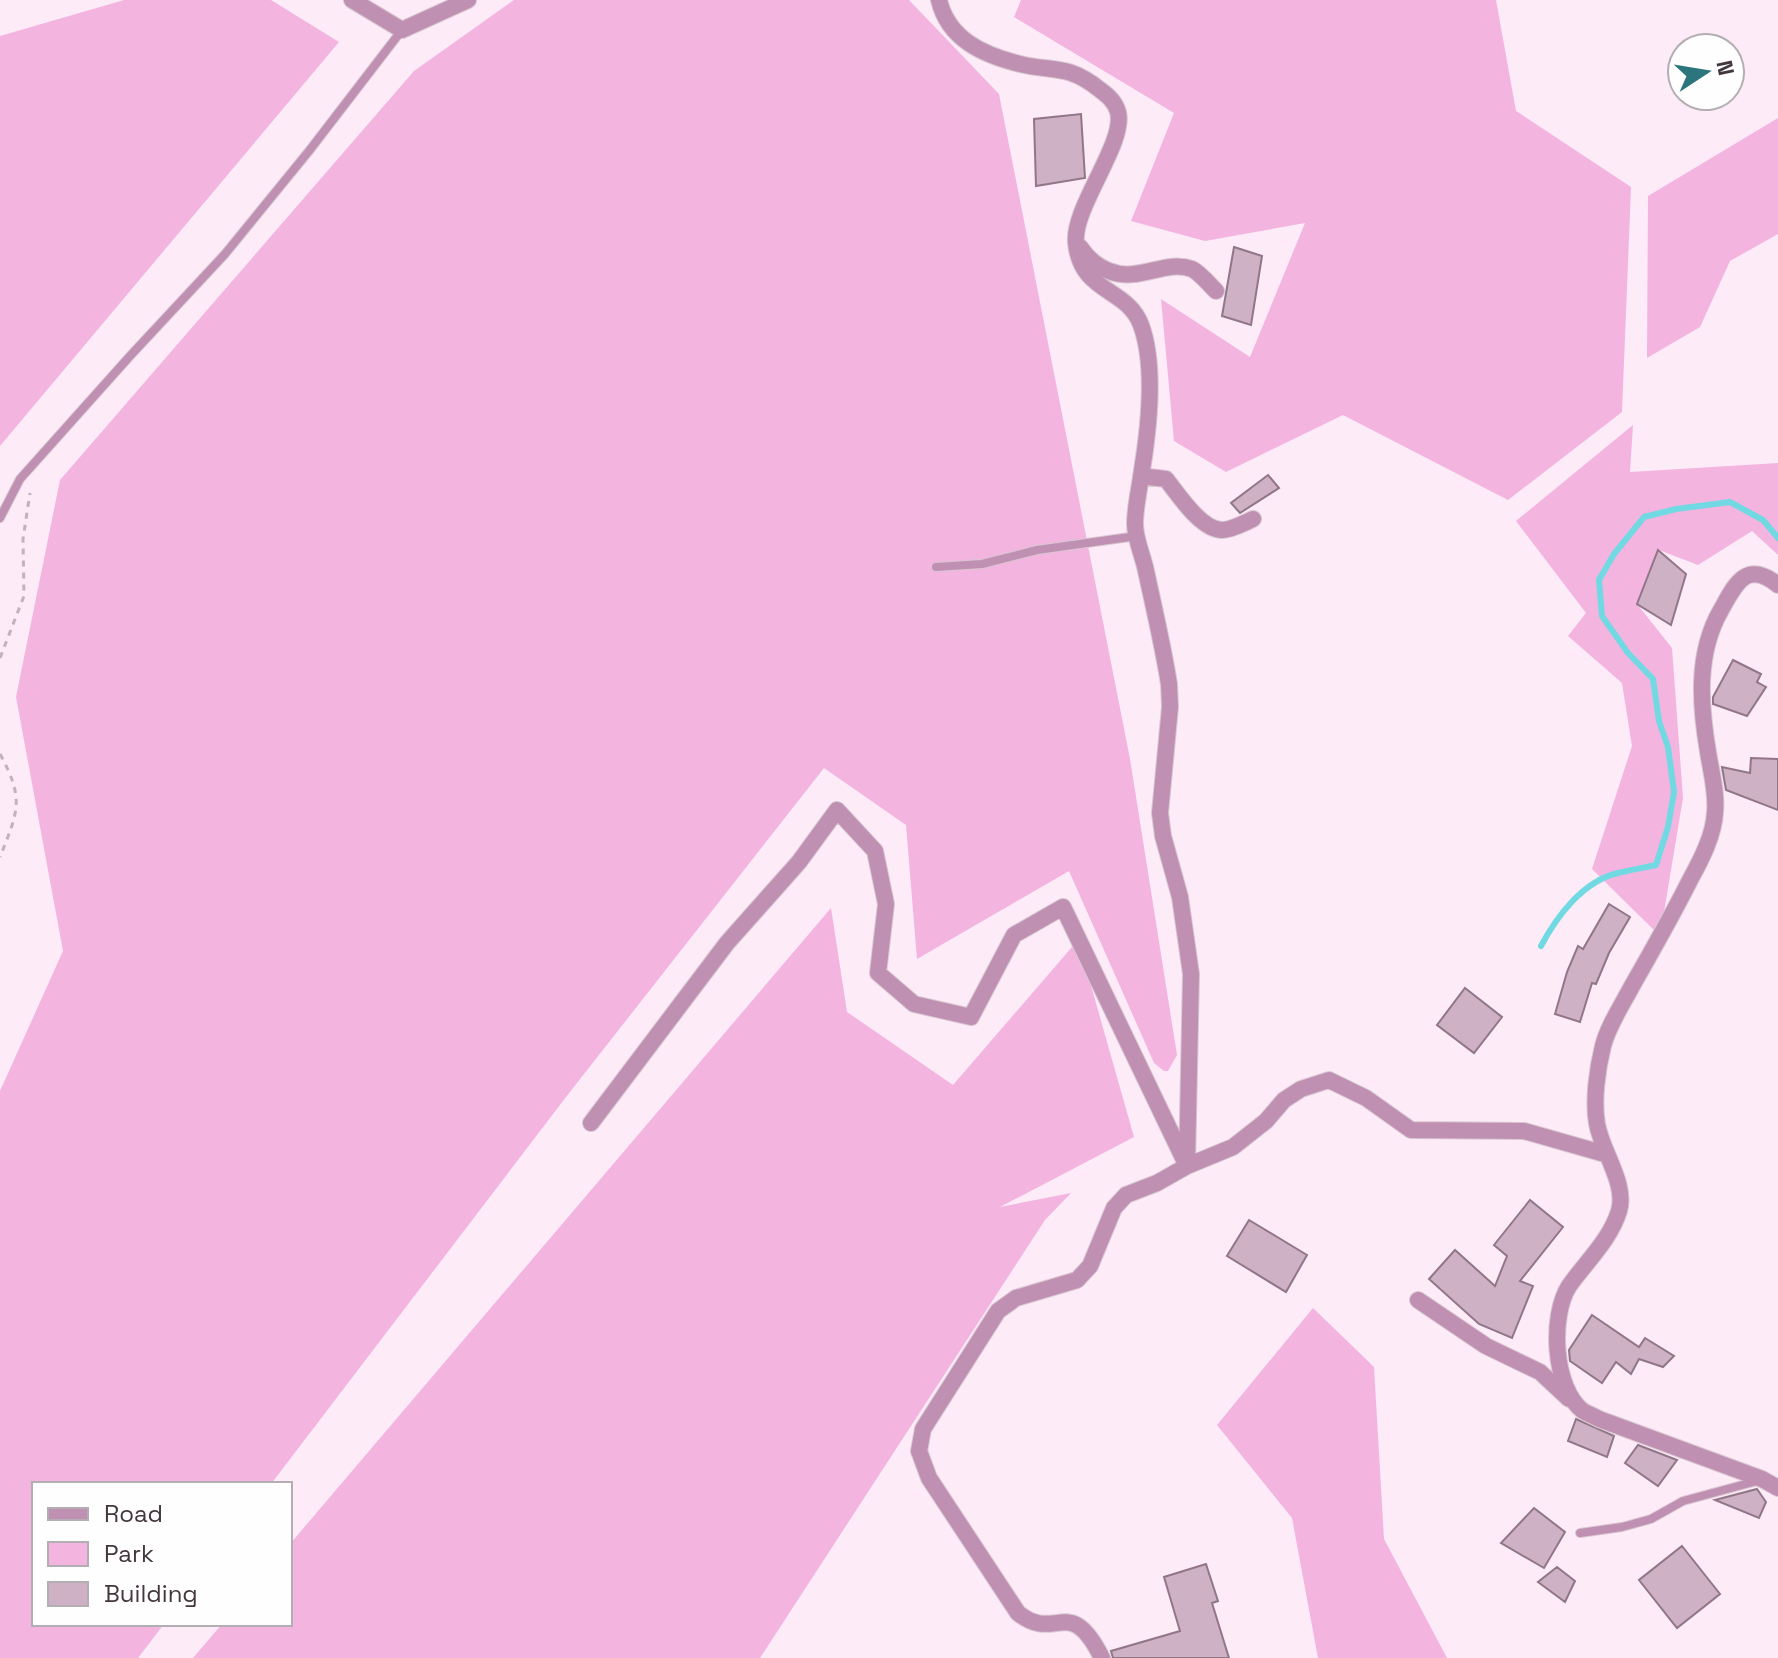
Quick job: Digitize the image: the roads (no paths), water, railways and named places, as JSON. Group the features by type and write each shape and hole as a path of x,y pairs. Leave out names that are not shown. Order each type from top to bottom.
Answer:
{"street":[{"path":"352,0 402,30 468,0"},
{"path":"939,0 943,15 954,32 971,44 1022,64 1076,73 1111,98 1118,112 1113,144 1101,166 1075,239 1083,268 1093,281 1127,304 1141,324 1148,364 1149,411 1135,526 1169,684 1170,707 1160,813 1163,836 1180,897 1191,974 1187,1166"},
{"path":"1075,239 1086,256 1099,266 1124,277 1178,268 1193,270 1216,291"},
{"path":"1141,476 1166,479 1191,511 1210,526 1222,530 1253,519"},
{"path":"1582,1410 1560,1372 1557,1318 1567,1289 1597,1253 1620,1210 1619,1181 1605,1154 1596,1123 1596,1090 1603,1044 1703,857 1716,813 1704,727 1702,685 1706,643 1715,619 1743,576 1769,578 1778,585"},
{"path":"591,1123 727,943 799,862 837,810 875,851 886,904 878,973 914,1004 971,1017 1014,935 1063,907 1187,1166"},
{"path":"1102,1658 1079,1624 1069,1621 1039,1624 1028,1621 1018,1613 929,1478 919,1451 923,1429 998,1311 1016,1298 1077,1280 1090,1266 1114,1208 1126,1195 1233,1147 1266,1121 1284,1100 1301,1089 1329,1080 1366,1098 1411,1130 1524,1131 1605,1154"},
{"path":"1418,1300 1486,1346 1540,1372 1582,1410 1599,1419 1762,1479 1778,1488"}],"lane":[{"path":"0,518 20,479 225,254 402,30"},
{"path":"936,567 982,564 1037,550 1137,535"},
{"path":"1580,1533 1651,1519 1683,1501 1762,1479"}],"waterway":[{"path":"1541,946 1572,901 1593,884 1618,873 1656,865 1668,827 1674,792 1653,679 1628,653 1602,616 1599,580 1614,554 1644,517 1730,502 1763,520 1778,538"}]}
